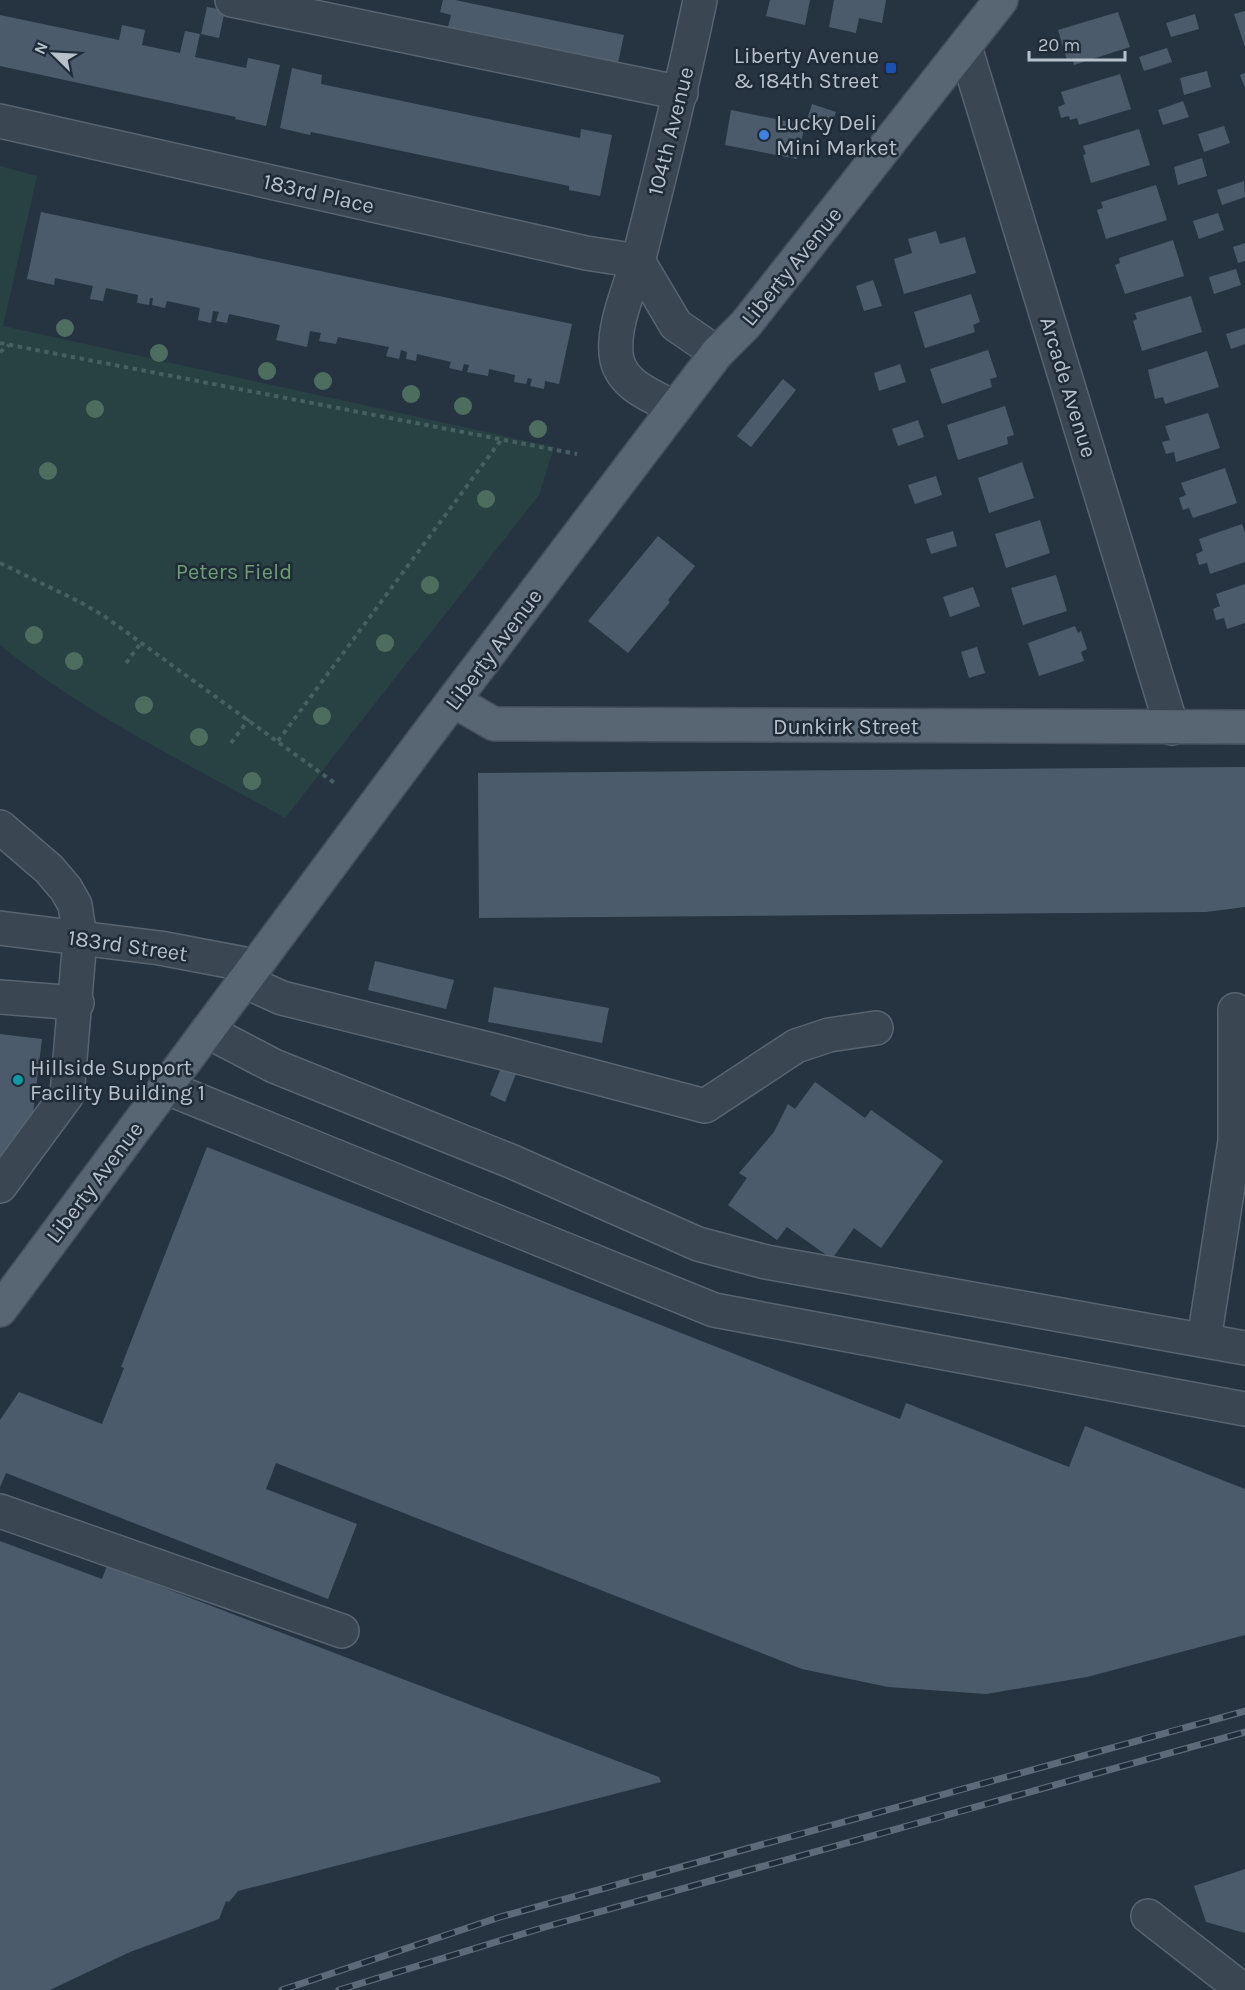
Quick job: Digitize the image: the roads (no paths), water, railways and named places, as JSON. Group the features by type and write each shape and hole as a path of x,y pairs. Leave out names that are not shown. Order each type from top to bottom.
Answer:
{"main road":[{"name":"Liberty Avenue","path":"0,1310 249,973 717,353 746,324 1001,0"},
{"name":"Dunkirk Street","path":"454,701 494,724 1245,727"}],"street":[{"path":"232,0 681,93"},
{"name":"104th Avenue","path":"675,408 628,382 617,360 619,316 638,261 681,93 700,0"},
{"name":"Arcade Avenue","path":"965,47 1172,728"},
{"name":"183rd Place","path":"0,121 586,253 638,261"},
{"path":"638,261 676,325 717,353"},
{"path":"0,827 59,879 75,905 80,938 77,1003 67,1095 0,1186"},
{"name":"183rd Street","path":"0,928 160,948 249,973 282,998 705,1106 796,1046 829,1035 876,1028"},
{"path":"0,997 77,1003"},
{"path":"1204,1340 1235,1141 1235,1010"},
{"path":"207,1031 274,1066 513,1162 723,1252 766,1262 1245,1348"},
{"path":"165,1087 714,1310 1245,1409"},
{"path":"0,1511 342,1631"},
{"path":"1148,1916 1243,1990"}],"railway":[{"path":"282,1990 500,1917 1245,1711"},
{"path":"339,1990 545,1927 1245,1732"}],"place":[{"name":"Liberty Avenue & 184th Street","path":"891,68"},
{"name":"Lucky Deli Mini Market","path":"764,135"},
{"name":"Hillside Support Facility Building 1","path":"18,1080"}],"park label":[{"name":"Peters Field","path":"234,571"}]}
